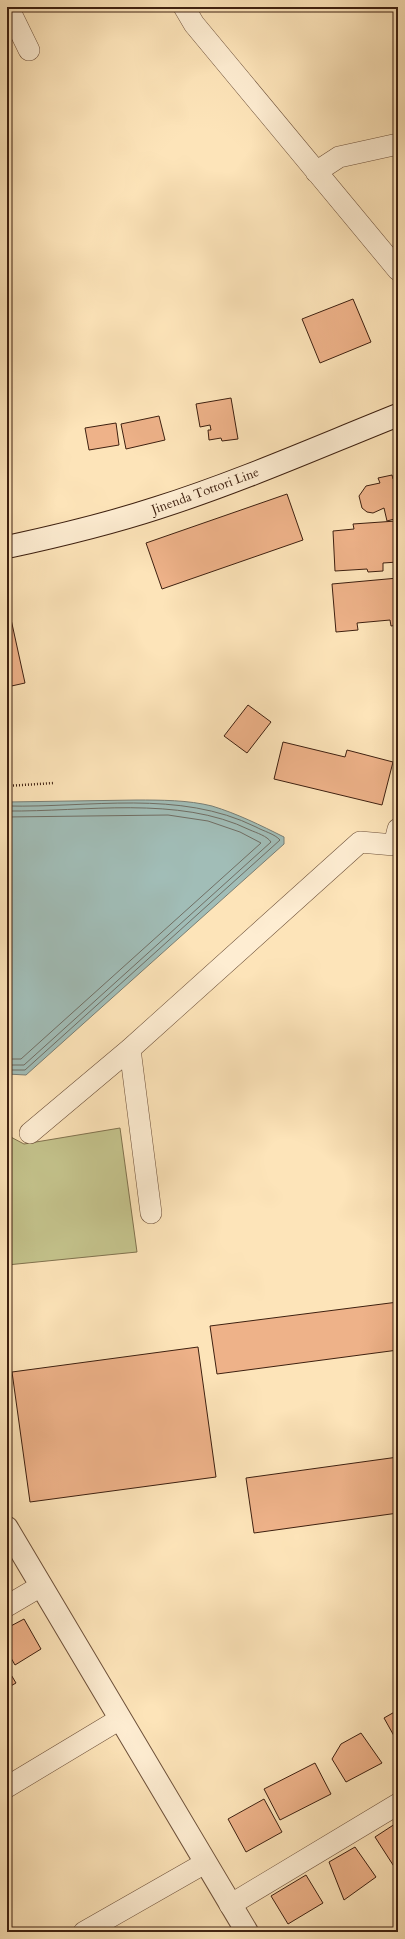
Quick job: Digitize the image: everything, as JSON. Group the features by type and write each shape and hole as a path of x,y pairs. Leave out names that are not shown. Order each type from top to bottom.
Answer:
{"street":[{"path":"8,7 29,50"},
{"path":"184,7 194,24 398,270"},
{"path":"316,172 339,157 398,144"},
{"name":"Jinenda Tottori Line","path":"7,546 63,535 158,508 253,473 398,415"},
{"path":"30,1133 130,1049 360,842 394,846 398,829"},
{"path":"130,1049 151,1213"},
{"path":"7,1528 247,1932"},
{"path":"7,1606 41,1586"},
{"path":"7,1787 120,1720"},
{"path":"230,1905 398,1804"},
{"path":"84,1932 205,1863"}],"path":[{"path":"7,786 54,783"}],"shaded area":[{"path":"120,1128 137,1252 7,1265 7,1135 24,1144"}],"water":[{"path":"136,800 184,801 212,806 240,816 284,837 284,844 26,1075 7,1074 7,802"}],"building":[{"path":"353,299 371,342 320,363 302,319"},
{"path":"231,398 238,439 222,441 221,438 209,440 208,430 211,430 210,425 200,427 196,404"},
{"path":"159,416 165,440 126,449 121,424"},
{"path":"116,423 119,445 89,450 85,428"},
{"path":"392,475 393,479 398,478 398,518 387,521 384,508 373,513 367,512 362,508 359,496 366,486 380,483 378,478"},
{"path":"287,494 303,540 162,589 146,543"},
{"path":"396,521 398,562 383,563 383,571 368,572 367,569 335,571 333,531 354,529 353,524"},
{"path":"398,578 398,625 391,626 390,620 357,623 358,630 336,632 332,584"},
{"path":"7,601 25,683 7,687"},
{"path":"248,705 271,722 247,753 224,736"},
{"path":"283,742 345,757 347,750 393,762 382,805 274,779"},
{"path":"398,1302 398,1350 217,1374 210,1326"},
{"path":"198,1347 216,1477 30,1502 12,1372"},
{"path":"398,1457 398,1513 254,1533 246,1478"},
{"path":"24,1619 41,1649 15,1665 7,1651 7,1628"},
{"path":"7,1668 16,1683 7,1688"},
{"path":"398,1710 398,1743 384,1718"},
{"path":"361,1733 382,1763 346,1782 332,1759 341,1744"},
{"path":"315,1763 331,1794 280,1820 264,1789"},
{"path":"264,1799 282,1832 246,1852 228,1819"},
{"path":"398,1822 398,1866 395,1868 375,1837"},
{"path":"355,1847 376,1877 344,1900 329,1862"},
{"path":"306,1875 323,1903 288,1924 271,1896"}]}
